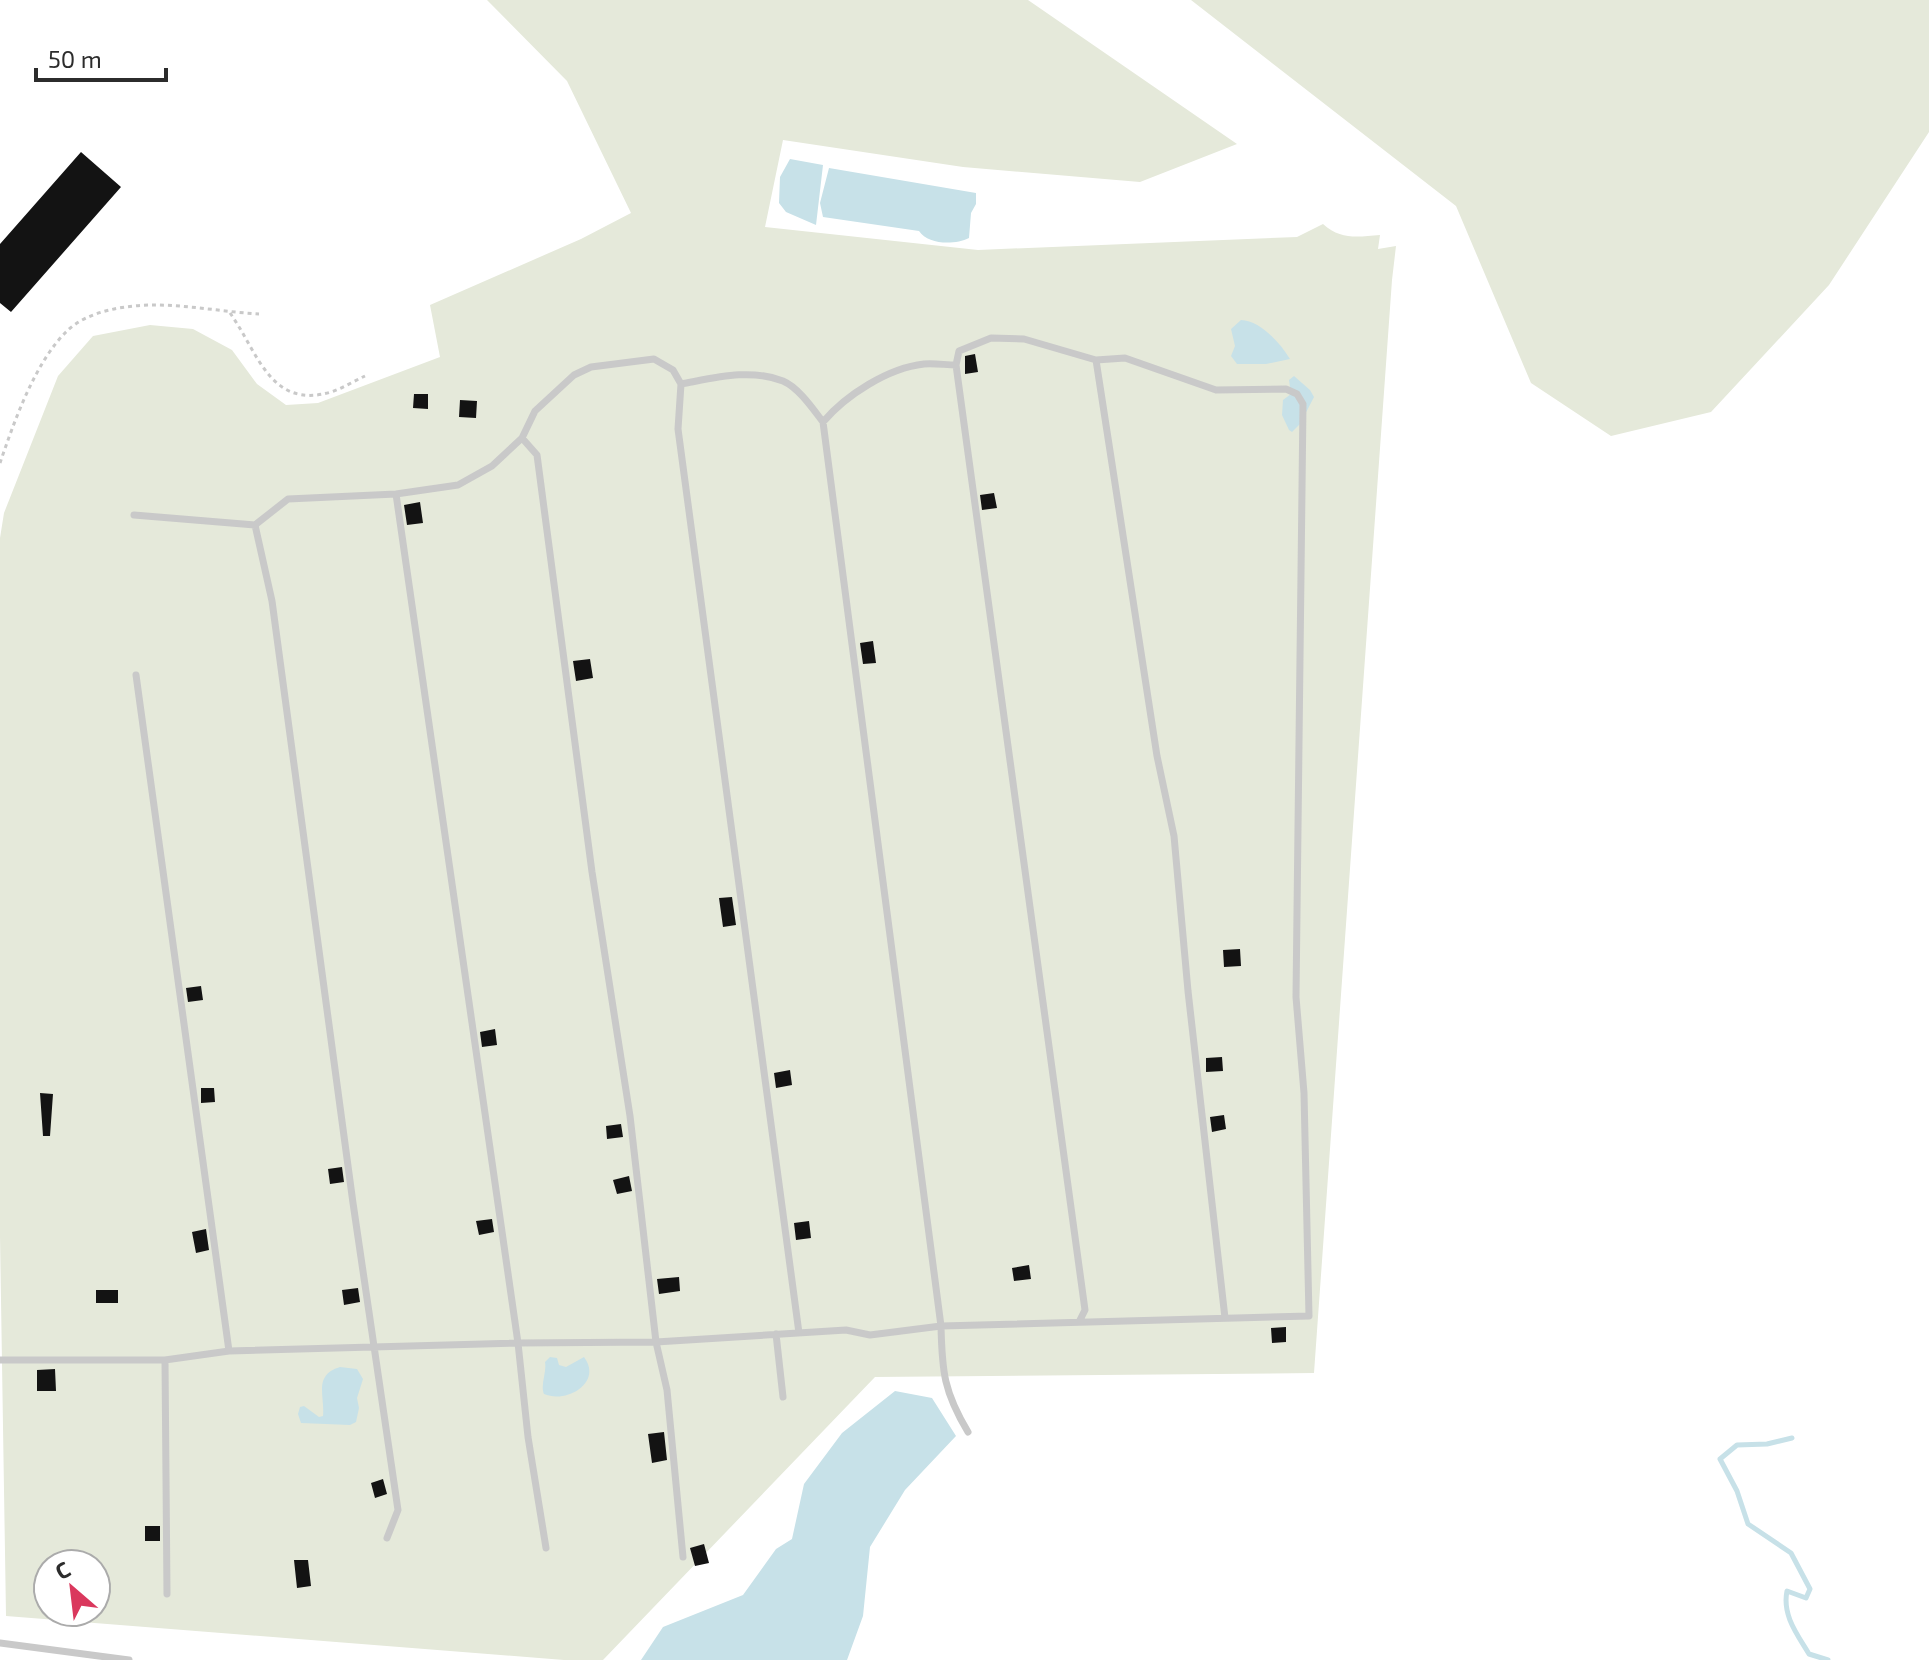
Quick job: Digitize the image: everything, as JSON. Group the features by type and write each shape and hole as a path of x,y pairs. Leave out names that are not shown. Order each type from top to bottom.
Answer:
{"lane":[{"path":"0,1360 165,1360 229,1351 656,1342 846,1330 870,1335 941,1326 1309,1316 1304,1093 1296,997 1303,404 1297,394 1286,389 1216,390 1125,358 1096,360 1024,339 991,338 959,351 956,365 1085,1310 1079,1322"},
{"path":"134,515 255,525 288,499 396,494 458,485 492,466 522,438 535,411 574,375 591,367 654,359 673,370 681,384 678,429 799,1333"},
{"path":"1096,360 1152,724 1174,836 1225,1318"},
{"path":"823,422 836,407 892,373 924,364 956,365"},
{"path":"681,384 737,374 784,382 810,404 823,422 941,1326 942,1364 950,1403 968,1432"},
{"path":"522,438 537,455 592,872 630,1116 656,1342 667,1390 683,1557"},
{"path":"396,494 546,1548"},
{"path":"255,525 272,601 353,1203 398,1510 387,1538"},
{"path":"136,675 229,1351"},
{"path":"776,1334 783,1397"},
{"path":"165,1360 167,1594"},
{"path":"0,1643 129,1660"}],"path":[{"path":"0,463 29,391 51,350 69,329 95,315 138,306 187,306 259,314"},
{"path":"230,313 275,384 287,392 300,395 330,392 365,376"}],"shaded area":[{"path":"487,0 1028,0 1237,144 1140,182 963,167 783,140 765,227 978,250 1297,237 1323,224 1343,235 1380,235 1378,249 1396,246 1314,1373 875,1377 603,1660 564,1660 112,1624 112,1548 32,1548 32,1618 6,1616 0,1236 0,538 4,513 58,376 93,336 150,325 193,329 232,350 257,384 286,405 318,403 440,357 430,305 581,239 631,213 567,81"},
{"path":"1191,0 1929,0 1929,132 1829,285 1711,412 1611,436 1531,383 1456,206"}],"water":[{"path":"790,159 823,165 816,225 786,212 779,203 780,177"},
{"path":"829,168 976,193 969,238 942,242 929,239 919,231 823,217 820,203"},
{"path":"1241,320 1263,329 1290,359 1266,364 1237,364 1231,356 1235,346 1231,329"},
{"path":"1294,376 1314,397 1300,424 1292,432 1282,415 1283,400 1291,394 1289,380"},
{"path":"550,1357 557,1358 559,1365 566,1367 584,1357 589,1366 589,1375 580,1389 563,1396 544,1394 545,1362"},
{"path":"340,1367 357,1369 363,1379 357,1398 359,1408 356,1422 350,1425 301,1423 298,1414 300,1407 323,1416 323,1381 326,1375"},
{"path":"895,1391 932,1398 956,1436 905,1490 870,1547 863,1616 847,1660 641,1660 663,1627 743,1595 776,1549 792,1539 804,1484 842,1433"}],"building":[{"path":"81,152 121,187 11,312 0,303 0,244"},
{"path":"975,354 978,372 965,374 965,356"},
{"path":"414,394 428,394 428,409 413,408"},
{"path":"460,400 477,401 476,418 459,417"},
{"path":"994,493 997,508 982,510 980,495"},
{"path":"420,502 423,523 407,525 404,505"},
{"path":"873,641 876,663 863,664 860,643"},
{"path":"590,659 593,678 576,681 573,661"},
{"path":"732,897 736,925 723,927 719,898"},
{"path":"1240,949 1241,966 1224,967 1223,950"},
{"path":"201,986 203,1000 188,1002 186,988"},
{"path":"495,1029 497,1045 482,1047 480,1032"},
{"path":"1222,1057 1223,1071 1206,1072 1206,1058"},
{"path":"790,1070 792,1085 776,1088 774,1073"},
{"path":"201,1088 214,1088 215,1102 201,1103"},
{"path":"40,1093 53,1094 50,1136 43,1136"},
{"path":"1224,1115 1226,1129 1212,1132 1210,1117"},
{"path":"621,1124 623,1137 607,1139 606,1126"},
{"path":"342,1167 344,1182 330,1184 328,1169"},
{"path":"629,1176 632,1191 617,1194 613,1180"},
{"path":"492,1219 494,1232 479,1235 476,1221"},
{"path":"809,1221 811,1238 796,1240 794,1223"},
{"path":"206,1229 209,1250 196,1253 192,1232"},
{"path":"1029,1265 1031,1279 1014,1281 1012,1268"},
{"path":"679,1277 680,1291 659,1294 657,1279"},
{"path":"358,1288 360,1302 344,1305 342,1290"},
{"path":"96,1290 118,1290 118,1303 96,1303"},
{"path":"1286,1327 1286,1342 1272,1343 1271,1328"},
{"path":"55,1369 56,1391 37,1391 37,1370"},
{"path":"664,1432 667,1460 652,1463 648,1434"},
{"path":"383,1479 387,1494 375,1498 371,1483"},
{"path":"145,1526 160,1526 160,1541 145,1541"},
{"path":"704,1544 709,1563 695,1566 690,1548"},
{"path":"294,1560 308,1560 311,1586 297,1588"}],"waterway":[{"path":"1792,1438 1767,1444 1737,1445 1720,1459 1737,1491 1748,1524 1791,1553 1810,1589 1806,1598 1787,1591 1789,1616 1809,1654 1828,1660"}]}
